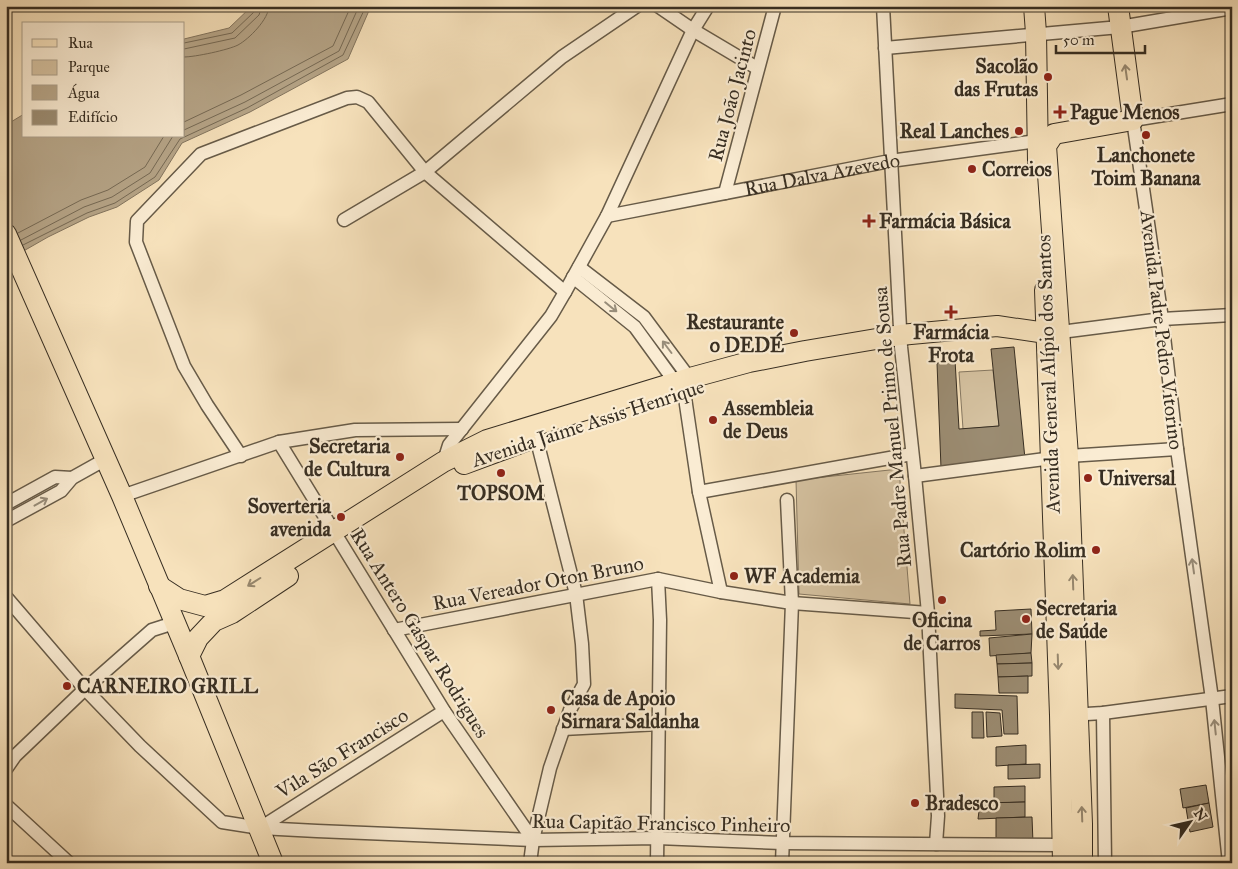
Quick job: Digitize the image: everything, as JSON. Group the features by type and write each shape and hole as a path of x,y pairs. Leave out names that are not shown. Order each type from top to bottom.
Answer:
{"main road":[{"name":"Avenida General Alípio dos Santos","path":"1034,6 1046,137 1069,715 1063,854"},
{"name":"Avenida Padre Pedro Vitorino","path":"1118,6 1133,120"},
{"name":"Rua Dalva Azevedo","path":"1046,137 1133,120"},
{"path":"6,234 122,496 273,863"},
{"name":"Avenida Jaime Assis Henrique","path":"189,656 209,613 232,613 337,536 441,469 452,468 686,384 901,341 998,338 1019,329 1053,333"},
{"path":"441,469 487,440 686,384"},
{"path":"159,586 209,613 190,626 174,623"},
{"name":"Avenida General Alípio dos Santos","path":"1069,715 1082,824 1082,863"}],"street":[{"path":"344,220 425,172 562,57 637,6"},
{"path":"658,6 693,30 757,68"},
{"path":"441,469 449,445 551,316 565,292 607,216 693,30 708,6"},
{"name":"Rua João Jacinto","path":"725,193 775,6"},
{"name":"Rua Padre Manuel Primo de Sousa","path":"883,6 901,341 928,613 938,816 936,844"},
{"path":"885,48 1036,33 1120,27 1232,8"},
{"path":"240,456 184,366 136,242 137,221 201,154 347,98 358,98 368,102 425,172 565,292"},
{"name":"Rua Dalva Azevedo","path":"1133,120 1232,104"},
{"name":"Avenida Padre Pedro Vitorino","path":"1133,120 1162,319 1177,449 1212,699 1229,863"},
{"name":"Rua Dalva Azevedo","path":"607,216 890,161 1046,137"},
{"path":"576,272 644,317 686,384 699,492 721,592"},
{"path":"1053,333 1162,319 1232,315"},
{"path":"122,496 279,442 354,430 462,429"},
{"path":"530,863 533,840 550,768 570,710 584,684 582,644 576,594 536,437"},
{"name":"Rua Antero Gaspar Rodrigues","path":"279,442 444,711 533,840"},
{"path":"915,476 1060,457 1177,449"},
{"path":"699,492 912,454"},
{"path":"6,521 61,491 72,478 106,459"},
{"path":"6,504 55,476 72,478"},
{"path":"782,863 792,603 787,500"},
{"path":"657,863 660,620 658,579"},
{"name":"Rua Vereador Oton Bruno","path":"394,630 658,579 721,592 792,603 928,613"},
{"name":"Rua Capitão Francisco Pinheiro","path":"6,597 85,689 140,746 222,822 260,828 533,840 657,838 782,843 936,844 1063,854"},
{"path":"6,769 14,756 85,689 152,630 174,623"},
{"path":"1069,715 1103,713 1232,696"},
{"name":"Vila São Francisco","path":"260,828 444,711"},
{"path":"1103,713 1105,863"},
{"path":"564,729 659,724"},
{"path":"6,805 69,863"}],"green space":[{"path":"993,370 999,426 963,429 959,372"},
{"path":"899,469 910,604 799,594 796,480"}],"water":[{"path":"252,6 371,6 348,59 250,112 182,143 159,180 117,207 89,217 48,237 6,261 6,125 22,115 22,138 185,138 185,39 229,28"}],"building":[{"path":"1014,347 1025,459 941,468 937,363 955,360 959,429 999,426 991,349"},
{"path":"1031,609 1032,634 980,636 980,631 996,630 995,611"},
{"path":"1032,634 1031,653 990,656 989,638"},
{"path":"1031,653 1032,663 997,664 996,655"},
{"path":"1032,663 1032,676 998,677 997,664"},
{"path":"1028,676 1028,693 999,693 998,677"},
{"path":"955,694 1017,696 1018,734 1004,734 1002,710 955,708"},
{"path":"972,712 983,712 984,738 972,738"},
{"path":"986,712 1000,713 1002,736 987,737"},
{"path":"1026,745 1026,764 996,766 996,747"},
{"path":"1040,764 1040,778 1008,779 1008,765"},
{"path":"1206,785 1209,803 1183,808 1180,789"},
{"path":"1025,786 1025,802 994,803 994,787"},
{"path":"1025,802 1025,817 978,819 980,803"},
{"path":"1209,803 1213,827 1190,832 1186,808"},
{"path":"1032,817 1033,843 996,842 996,818"}],"place":[{"name":"Sacolão das Frutas","path":"1048,77"},
{"name":"Pague Menos","path":"1060,112"},
{"name":"Real Lanches","path":"1019,131"},
{"name":"Lanchonete Toim Banana","path":"1146,135"},
{"name":"Correios","path":"972,169"},
{"name":"Farmácia Básica","path":"869,221"},
{"name":"Farmácia Frota","path":"951,312"},
{"name":"Restaurante o DEDÉ","path":"794,333"},
{"name":"Assembleia de Deus","path":"713,420"},
{"name":"Secretaria de Cultura","path":"400,457"},
{"name":"TOPSOM","path":"501,473"},
{"name":"Universal","path":"1088,478"},
{"name":"Soverteria avenida","path":"341,517"},
{"name":"Cartório Rolim","path":"1096,550"},
{"name":"WF Academia","path":"734,576"},
{"name":"Oficina de Carros","path":"942,600"},
{"name":"Secretaria de Saúde","path":"1026,619"},
{"name":"CARNEIRO GRILL","path":"67,686"},
{"name":"Casa de Apoio Sirnara Saldanha","path":"551,710"},
{"name":"Bradesco","path":"915,803"}]}
